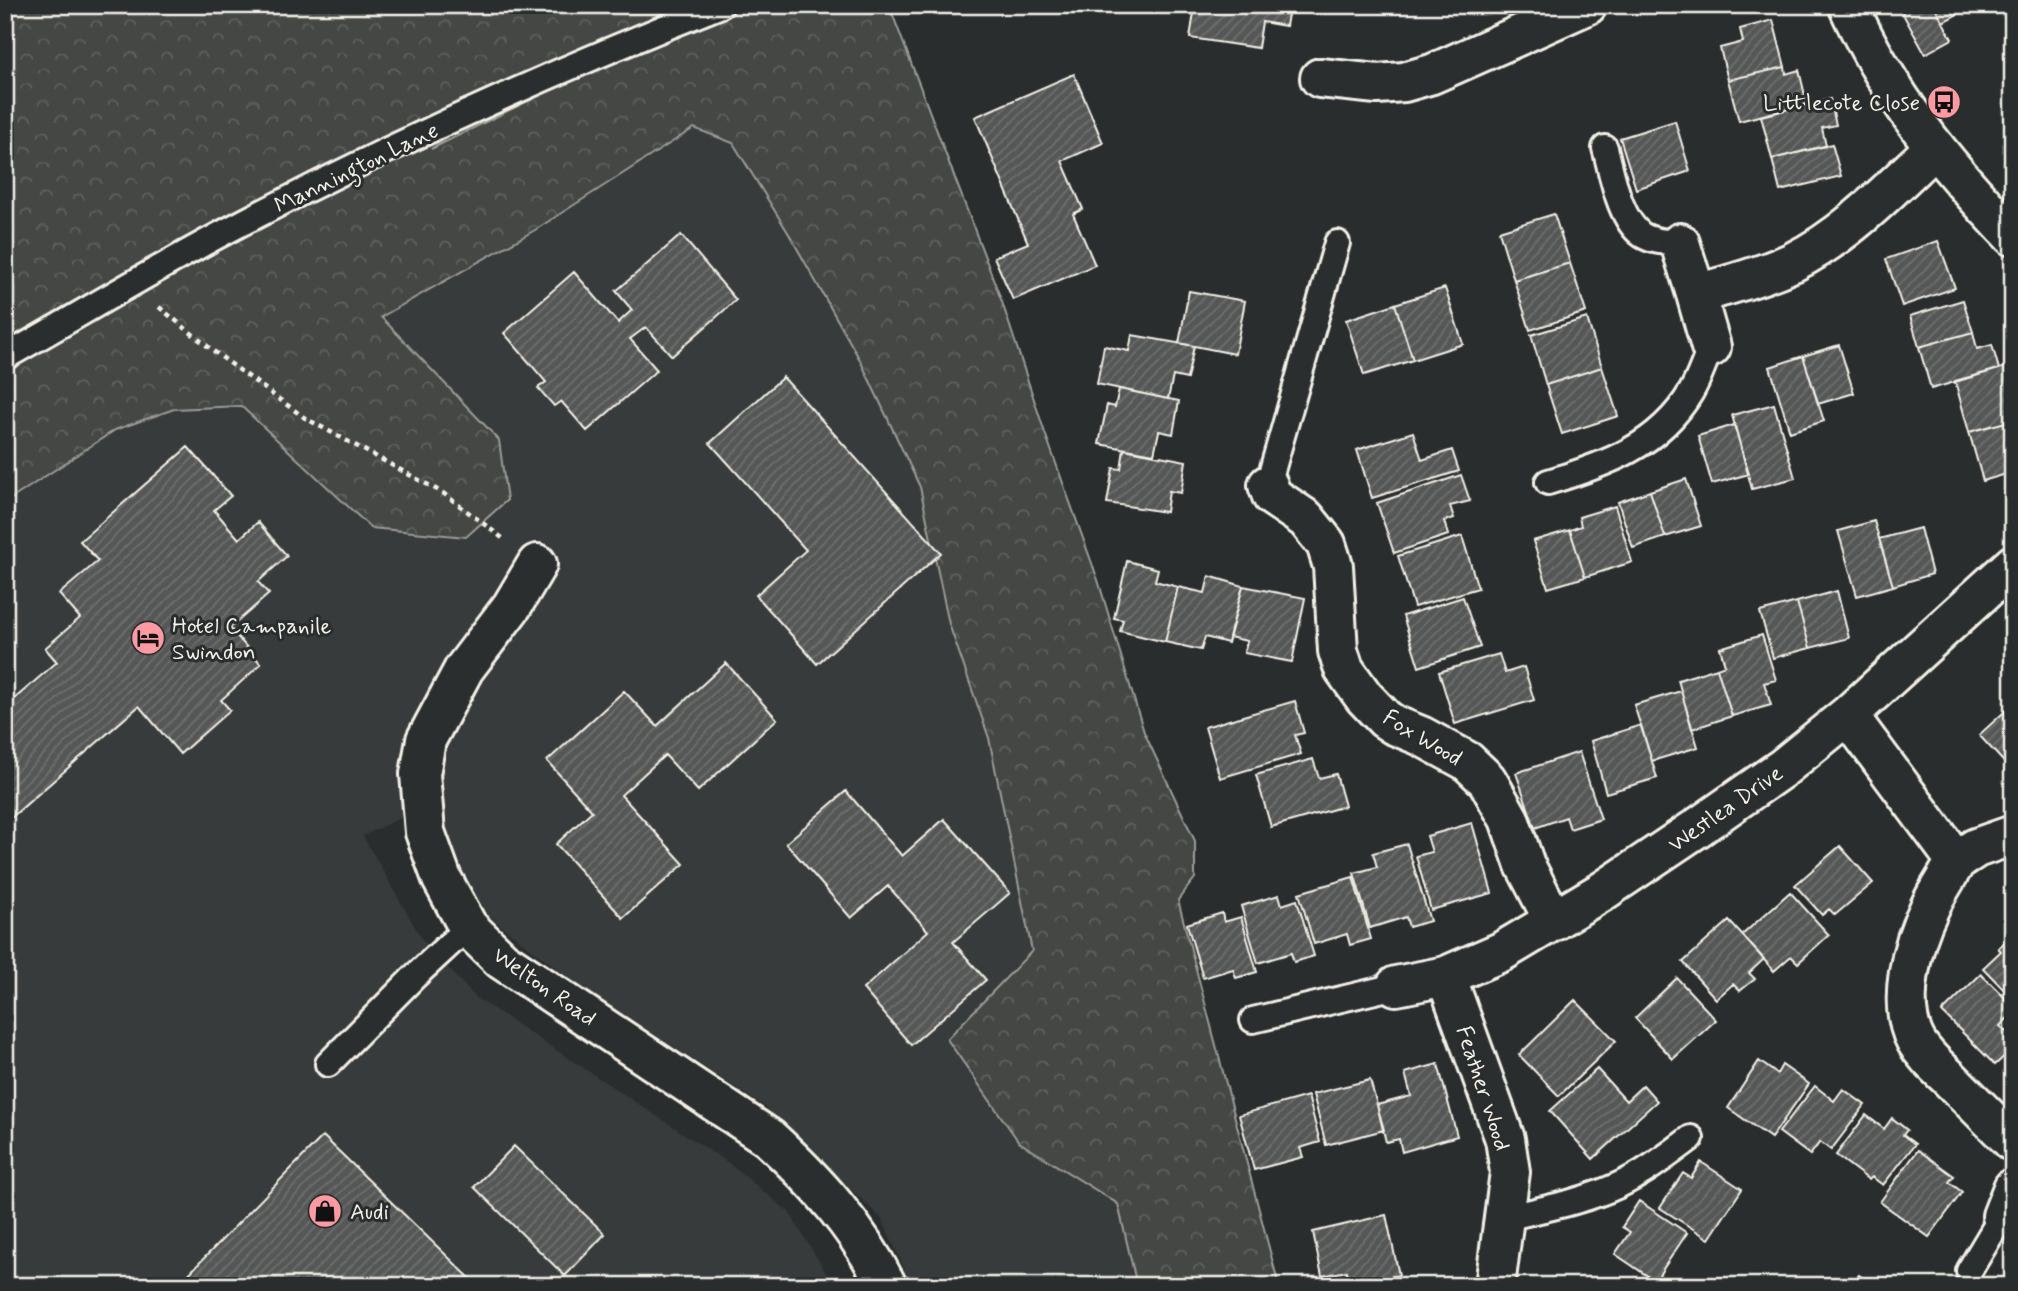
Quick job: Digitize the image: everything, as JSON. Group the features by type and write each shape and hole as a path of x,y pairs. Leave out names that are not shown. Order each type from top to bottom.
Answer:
{"street":[{"path":"1320,78 1377,84 1404,82 1432,74 1587,5"},
{"path":"1848,5 1867,45 1902,105 1966,187 2013,236"},
{"path":"1696,294 1760,275 1794,261 1834,238 1934,148"},
{"path":"1680,243 1711,347"},
{"name":"Fox Wood","path":"1268,485 1272,496 1306,519 1326,544 1333,566 1338,651 1345,669 1364,697 1385,719 1467,761 1487,780 1509,819 1525,865 1554,921"},
{"name":"Welton Road","path":"537,564 512,606 464,669 426,740 420,774 425,832 442,879 468,927 502,960 769,1138 803,1168 844,1215 887,1286"},
{"name":"Westlea Drive","path":"1396,986 1446,976 1502,952 1603,891 1697,828 1784,767 1848,715 2013,565"},
{"path":"1848,715 1956,861"},
{"path":"2013,835 1976,848 1956,861 1929,908 1918,937 1906,995 1911,1030 1926,1055 2013,1142"},
{"name":"Feather Wood","path":"1446,976 1505,1139 1510,1172 1494,1286"}],"lane":[{"name":"Mannington Lane","path":"5,358 219,235 339,174 533,84 721,5"},
{"path":"1605,148 1626,217 1642,234 1659,242 1680,243"},
{"path":"1268,485 1337,243"},
{"path":"1548,482 1591,470 1631,450 1668,424 1692,391 1711,347"},
{"path":"328,1064 468,927"},
{"path":"1253,1020 1396,986"},
{"path":"1505,1218 1584,1199 1619,1185 1653,1167 1691,1138"},
{"path":"1969,1271 2007,1202"}],"path":[{"path":"157,305 216,353 305,418 443,493 537,564"}],"shaded area":[{"path":"694,128 733,143 789,234 860,360 920,487 949,624 989,738 1032,951 1019,1142 1118,1204 1137,1286 912,1286 882,1219 765,1107 581,987 491,918 456,870 435,801 363,836 423,941 475,997 730,1164 789,1212 834,1286 5,1286 5,503 115,430 174,409 241,406 282,353 535,230"}],"green space":[{"path":"5,5 889,5 1002,302 1045,433 1098,580 1144,732 1195,841 1195,878 1178,900 1279,1286 1137,1286 1118,1204 1019,1142 947,1039 1032,951 989,738 949,624 920,487 860,360 789,234 733,143 694,128 535,230 381,317 499,440 507,500 466,537 371,528 241,406 174,409 115,430 5,503","holes":["629,51 431,149 513,92"]}],"building":[{"path":"1192,5 1268,5 1289,8 1286,26 1262,22 1258,48 1190,38 1195,6"},
{"path":"1898,5 1934,5 1952,39 1925,54"},
{"path":"1934,5 1967,5 1969,8 1943,22"},
{"path":"1773,20 1785,67 1728,80 1720,48 1743,42 1740,29"},
{"path":"1785,67 1786,74 1799,70 1807,104 1739,121 1728,80"},
{"path":"1074,74 1103,143 1062,161 1083,209 1073,214 1095,265 1013,300 994,257 1028,243 975,117"},
{"path":"1830,99 1836,125 1822,128 1826,146 1772,159 1761,116"},
{"path":"1675,121 1690,171 1636,189 1620,138"},
{"path":"1832,144 1841,176 1780,191 1772,159"},
{"path":"1554,214 1570,263 1514,280 1499,231"},
{"path":"681,235 736,300 672,356 646,327 630,339 657,370 587,431 561,401 554,406 538,388 546,382 504,333 574,272 618,323 632,310 616,291"},
{"path":"1938,241 1955,288 1902,306 1886,259"},
{"path":"1570,263 1586,312 1530,330 1514,280"},
{"path":"1445,288 1463,344 1413,360 1395,304"},
{"path":"1189,291 1245,301 1235,354 1179,343"},
{"path":"1963,300 1973,332 1919,347 1910,316"},
{"path":"1395,304 1413,360 1364,375 1346,320"},
{"path":"1587,318 1602,367 1546,385 1531,335"},
{"path":"1973,332 1977,349 1992,345 1999,369 1931,389 1919,347"},
{"path":"1132,335 1194,346 1187,379 1173,376 1168,399 1097,384 1104,346 1129,351"},
{"path":"1839,345 1854,393 1818,404 1803,356"},
{"path":"1803,356 1824,421 1790,432 1770,367"},
{"path":"2013,365 2013,420 1969,432 1955,381"},
{"path":"1602,367 1618,416 1562,434 1546,385"},
{"path":"783,377 941,553 817,664 756,595 806,550 710,443"},
{"path":"1119,389 1179,401 1173,434 1159,431 1154,454 1099,444 1107,405 1115,407"},
{"path":"1774,404 1795,478 1752,489 1732,415"},
{"path":"2013,420 2013,472 1983,481 1969,432"},
{"path":"1734,425 1749,474 1712,484 1698,436"},
{"path":"1413,432 1422,460 1452,450 1459,471 1372,498 1357,450"},
{"name":"Hotel Campanile Swindon","path":"188,447 231,496 214,510 239,539 258,522 287,556 258,582 269,594 230,628 261,664 221,700 230,710 180,754 139,706 5,823 5,707 57,662 45,648 80,618 59,594 98,561 80,541"},
{"path":"1124,449 1186,461 1181,493 1169,491 1166,512 1107,503 1113,468 1121,469"},
{"path":"1461,475 1470,501 1450,506 1454,518 1444,521 1448,535 1394,553 1377,503"},
{"path":"1686,479 1701,526 1665,537 1650,491"},
{"path":"1650,491 1665,537 1633,548 1618,502"},
{"path":"1615,506 1632,562 1585,577 1570,530 1581,526 1579,517"},
{"path":"1874,521 1893,586 1857,596 1838,531"},
{"path":"1920,528 1932,574 1893,586 1879,539"},
{"path":"1570,530 1585,577 1548,588 1533,541"},
{"path":"1462,536 1478,588 1414,607 1398,556"},
{"path":"1127,561 1158,569 1155,581 1178,587 1165,642 1120,631 1123,620 1114,618"},
{"path":"1209,576 1243,586 1228,643 1205,637 1201,650 1165,642 1178,587 1205,593"},
{"path":"1243,586 1305,598 1292,662 1244,653 1247,641 1229,637"},
{"path":"1837,591 1849,638 1810,648 1797,602"},
{"path":"1463,597 1480,647 1419,667 1403,616"},
{"path":"1797,602 1810,648 1773,658 1760,612"},
{"path":"1762,635 1776,680 1764,683 1771,705 1732,716 1717,668 1725,665 1720,648"},
{"path":"1499,654 1505,673 1524,667 1534,700 1455,724 1439,672"},
{"path":"726,663 777,719 698,791 665,755 621,795 684,864 623,918 556,844 592,811 547,761 624,691 657,726"},
{"path":"1717,668 1732,716 1692,729 1678,680"},
{"path":"1681,691 1698,747 1652,761 1634,705"},
{"path":"1295,701 1304,733 1295,735 1301,754 1220,778 1205,727"},
{"path":"2013,704 2013,772 1979,735"},
{"path":"1641,725 1657,778 1606,793 1591,741"},
{"path":"1579,752 1601,819 1570,829 1566,817 1535,828 1516,773"},
{"path":"1313,759 1319,778 1336,774 1345,806 1271,827 1256,775"},
{"path":"846,791 902,856 944,819 1010,893 953,942 986,980 911,1045 863,989 928,931 888,886 851,918 786,843"},
{"path":"1472,823 1492,893 1431,910 1416,856 1432,852 1427,836"},
{"path":"1407,844 1430,921 1409,927 1406,917 1370,928 1354,873 1377,867 1373,853"},
{"path":"1840,846 1873,883 1835,915 1829,909 1822,915 1795,885"},
{"path":"1353,877 1371,939 1350,945 1347,934 1314,944 1299,893"},
{"path":"1790,892 1829,935 1798,963 1791,956 1774,971 1742,935"},
{"path":"1279,895 1282,905 1297,900 1314,956 1294,962 1291,953 1258,963 1241,906"},
{"path":"1222,913 1224,922 1241,917 1257,972 1236,978 1233,969 1203,978 1187,924"},
{"path":"1729,921 1764,959 1749,973 1755,979 1740,991 1733,984 1716,999 1683,962"},
{"path":"2013,935 2013,999 1983,968 2001,951 1998,948"},
{"path":"1981,974 2013,1006 2013,1013 2000,1026 2013,1038 2013,1048 1995,1065 1942,1012"},
{"path":"1677,978 1716,1020 1673,1059 1635,1018"},
{"path":"1575,1000 1616,1041 1559,1096 1519,1055"},
{"path":"1759,1061 1777,1074 1782,1065 1809,1084 1771,1138 1728,1108"},
{"path":"1438,1064 1457,1136 1402,1152 1399,1139 1386,1142 1377,1105 1411,1096 1405,1073"},
{"path":"1597,1069 1626,1101 1643,1085 1657,1101 1593,1159 1550,1111"},
{"path":"1370,1080 1384,1130 1326,1145 1313,1094"},
{"path":"1815,1086 1834,1101 1843,1089 1865,1105 1831,1150 1820,1142 1810,1155 1779,1132"},
{"path":"1308,1096 1320,1142 1300,1148 1303,1157 1254,1170 1239,1115"},
{"path":"1866,1115 1884,1129 1892,1118 1907,1130 1903,1135 1915,1144 1883,1185 1872,1177 1869,1180 1836,1155"},
{"name":"Audi","path":"323,1136 478,1286 177,1286"},
{"path":"514,1146 605,1234 565,1276 474,1187"},
{"path":"1918,1150 1954,1176 1949,1182 1962,1192 1929,1237 1880,1202"},
{"path":"1701,1162 1742,1189 1709,1239 1660,1208 1683,1173 1691,1178"},
{"path":"1639,1201 1687,1233 1655,1281 1615,1254 1630,1232 1622,1227"},
{"path":"1386,1215 1399,1275 1350,1285 1347,1271 1322,1276 1313,1232"},
{"path":"1859,1275 1874,1286 1851,1286"},
{"path":"1411,1279 1412,1286 1383,1286"}],"place":[{"name":"Littlecote Close","path":"1944,102"},
{"name":"Hotel Campanile Swindon","path":"148,638"},
{"name":"Audi","path":"325,1211"}]}
